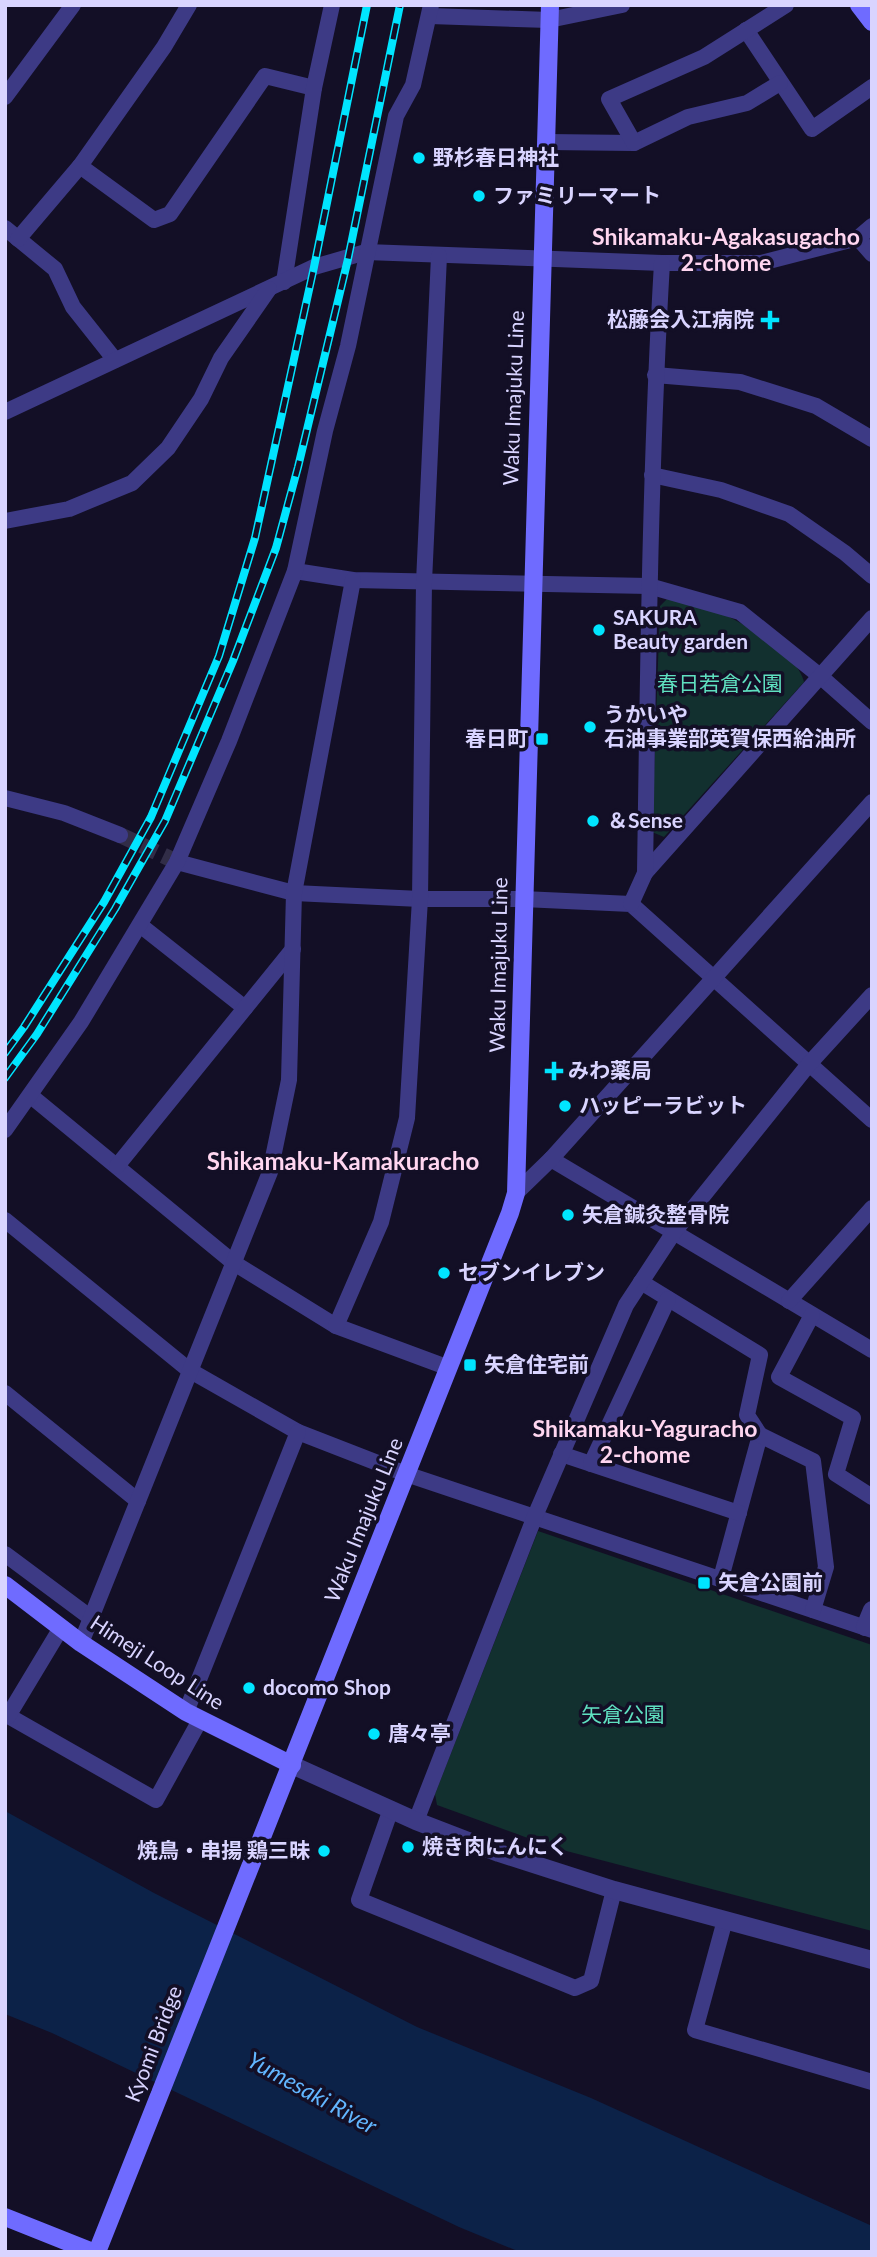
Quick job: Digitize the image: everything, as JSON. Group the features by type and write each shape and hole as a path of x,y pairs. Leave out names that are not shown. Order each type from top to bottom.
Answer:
{"main road":[{"path":"859,5 872,22"},
{"name":"Waku Imajuku Line","path":"246,1874 292,1765 516,1193 550,13"},
{"name":"Himeji Loop Line","path":"5,1585 81,1643 193,1716 292,1765"},
{"name":"Kyomi Bridge","path":"95,2252 246,1874"},
{"path":"5,2217 95,2252"}],"street":[{"path":"5,97 73,5"},
{"path":"18,239 80,166 164,47 190,5"},
{"path":"5,521 69,509 132,483 168,448 201,399 221,358 277,284 332,5"},
{"path":"5,1130 81,1022 177,862 229,741 295,571 325,431 348,346 396,116 413,85 430,11 550,13 622,5"},
{"path":"634,143 609,99 704,57 786,5"},
{"path":"746,30 812,129 872,87"},
{"path":"80,166 154,220 170,214 265,76 314,88"},
{"path":"547,142 634,143 688,117 747,103 780,83"},
{"path":"5,412 314,267 366,253 662,263 761,263 858,238 872,226"},
{"path":"5,228 55,269 73,307 115,360"},
{"path":"858,238 872,254"},
{"path":"336,1326 381,1222 407,1118 420,899 424,582 439,256"},
{"path":"645,873 652,475 662,263"},
{"path":"655,375 740,382 816,407 872,439"},
{"path":"652,475 721,490 789,514 845,553 872,576"},
{"path":"295,571 354,580 649,586 740,612 872,722"},
{"path":"81,1643 270,1172 289,1080 294,893 354,580"},
{"path":"631,904 645,873 872,618"},
{"path":"5,798 64,813 120,835"},
{"path":"516,1193 551,1159 872,802"},
{"path":"177,862 294,893 631,904 872,1121"},
{"path":"140,925 245,1009"},
{"path":"117,1166 293,949"},
{"path":"416,1821 535,1516 626,1305 674,1233 809,1064 872,995"},
{"path":"31,1096 234,1263 336,1326 449,1368"},
{"path":"551,1159 872,1350"},
{"path":"789,1301 872,1208"},
{"path":"5,1220 189,1370 298,1432 406,1474 813,1610 870,1622"},
{"path":"641,1282 760,1355 747,1415 760,1436 813,1461 826,1567 813,1610"},
{"path":"591,1464 668,1299"},
{"path":"812,1315 779,1377 853,1418 836,1474 872,1497"},
{"path":"5,1392 138,1501"},
{"path":"61,1628 7,1715 156,1800 193,1716 298,1432"},
{"path":"721,1578 760,1436"},
{"path":"561,1454 739,1513"},
{"path":"5,1554 92,1618"},
{"path":"292,1765 416,1821 499,1853 614,1891 872,1959"},
{"path":"391,1809 359,1900 575,1988 591,1981 614,1891"},
{"path":"725,1920 695,2030 872,2082"}],"green space":[{"name":"春日若倉公園","path":"667,599 711,609 751,629 791,660 804,682 664,837 652,832 660,606"},
{"name":"矢倉公園","path":"538,1531 872,1645 872,1931 555,1848 437,1805 435,1794"}],"water":[{"name":"Yumesaki River","path":"5,1811 154,1893 417,2027 591,2098 872,2226 872,2252 520,2252 459,2227 52,2033 5,2014"}],"tunnel":[{"path":"120,835 177,862"}],"railway":[{"path":"5,1053 104,902 151,817 219,656 255,538 367,5"},
{"path":"5,1078 37,1034 115,909 165,821 233,661 276,548 348,259 400,5"}],"place":[{"name":"野杉春日神社","path":"419,158"},
{"name":"ファミリーマート","path":"479,196"},
{"name":"松藤会入江病院","path":"770,320"},
{"name":"SAKURA Beauty garden","path":"599,630"},
{"name":"うかいや 石油事業部英賀保西給油所","path":"590,727"},
{"name":"春日町","path":"542,739"},
{"name":"＆Sense","path":"593,821"},
{"name":"みわ薬局","path":"554,1071"},
{"name":"ハッピーラビット","path":"565,1106"},
{"name":"矢倉鍼灸整骨院","path":"568,1215"},
{"name":"セブンイレブン","path":"444,1273"},
{"name":"矢倉住宅前","path":"470,1365"},
{"name":"矢倉公園前","path":"704,1583"},
{"name":"docomo Shop","path":"249,1688"},
{"name":"唐々亭","path":"374,1734"},
{"name":"焼き肉にんにく","path":"408,1847"},
{"name":"焼鳥・串揚 鶏三昧","path":"324,1851"}],"district":[{"name":"Shikamaku-Agakasugacho 2-chome","path":"726,250"},
{"name":"Shikamaku-Kamakuracho","path":"343,1162"},
{"name":"Shikamaku-Yaguracho 2-chome","path":"645,1442"}]}
